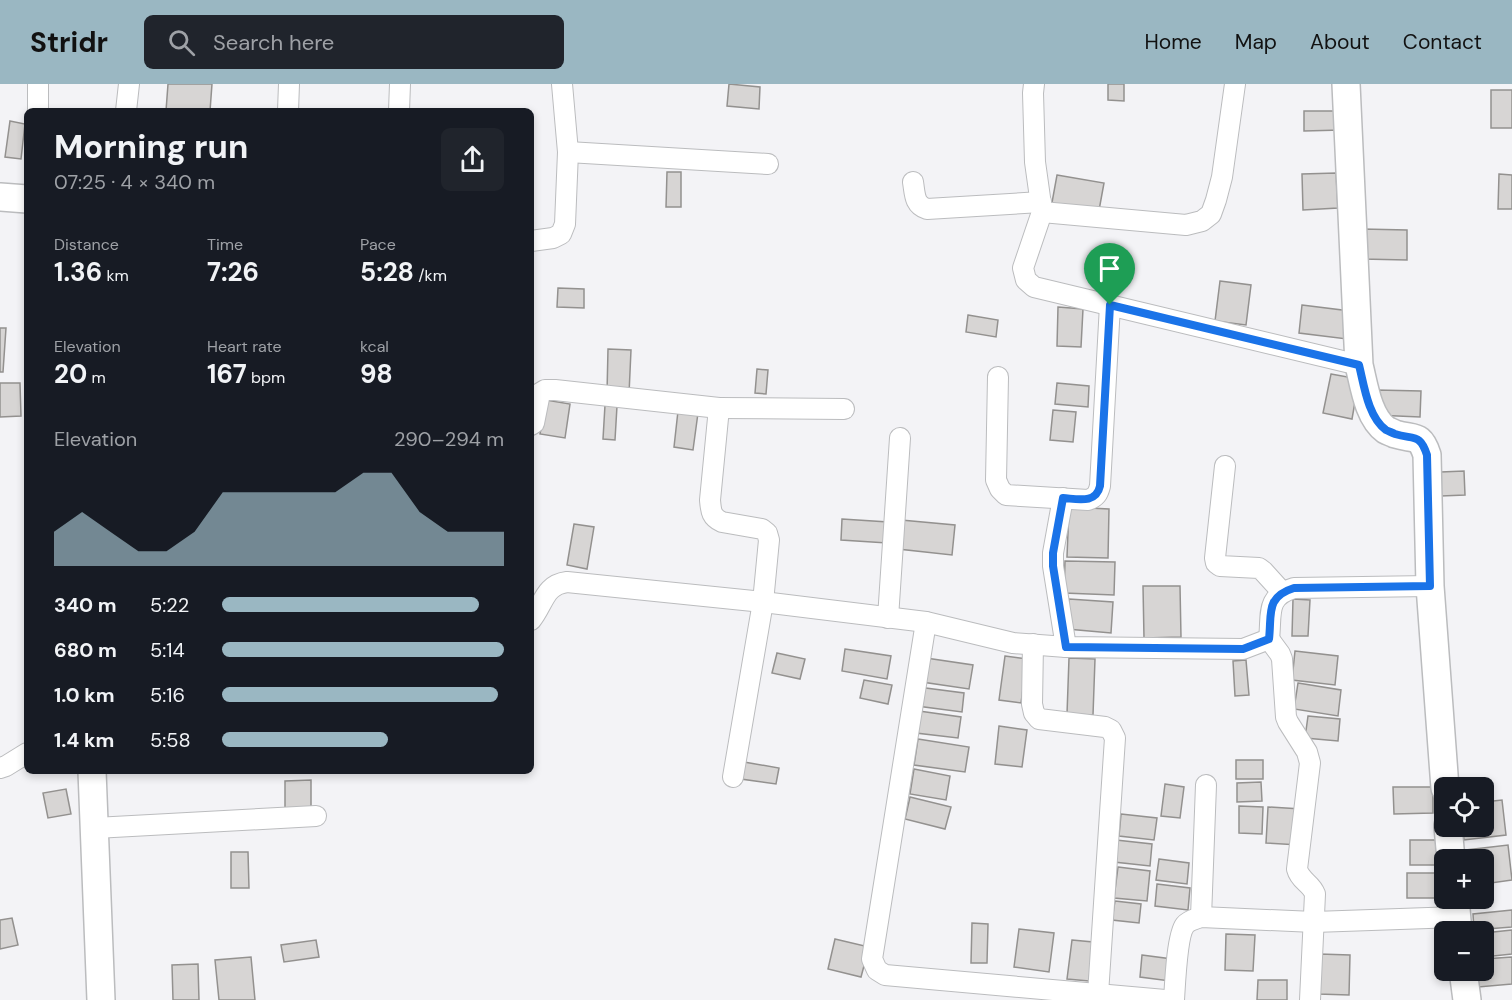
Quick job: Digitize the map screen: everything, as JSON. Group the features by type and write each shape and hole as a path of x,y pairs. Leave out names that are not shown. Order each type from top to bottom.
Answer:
{"street":[{"path":"38,84 38,108"},
{"path":"126,108 129,84"},
{"path":"288,108 289,84"},
{"path":"399,108 400,84"},
{"path":"534,241 553,238 561,234 566,224 568,152 562,84"},
{"path":"1034,84 1035,162 1042,207 1023,268 1026,280 1034,287 1359,365"},
{"path":"913,182 916,201 920,207 927,208 1042,207 1186,225 1202,221 1211,214 1222,177 1236,84"},
{"path":"1346,84 1359,365 1368,404 1378,421 1387,431 1417,438 1424,445 1427,455 1430,586 1444,777"},
{"path":"568,152 768,164"},
{"path":"0,197 24,199"},
{"path":"998,377 996,480 1000,489 1006,495 1088,500 1094,498 1099,493 1100,486 1110,305"},
{"path":"534,423 540,393 545,390 719,408 844,409"},
{"path":"719,408 710,500 711,513 722,522 762,529 767,533 769,540 763,602 732,777"},
{"path":"888,618 900,438"},
{"path":"1225,466 1216,537 1216,563 1220,566 1259,568 1282,592"},
{"path":"1063,498 1053,553 1053,566 1066,647"},
{"path":"534,615 550,588 558,583 567,582 763,602 926,622 1013,643 1066,647 1243,649 1269,639"},
{"path":"1310,1000 1314,890 1301,878 1297,869 1310,763 1307,752 1286,717 1282,659 1269,639 1274,601 1282,592 1294,588 1430,586"},
{"path":"926,622 872,958 877,970 885,975 1165,1000"},
{"path":"1033,644 1032,704 1034,713 1039,719 1105,727 1111,730 1115,738 1098,994"},
{"path":"0,768 24,755"},
{"path":"92,774 101,1000"},
{"path":"1202,917 1206,785"},
{"path":"94,828 316,816"},
{"path":"1174,1000 1183,927 1190,921 1202,917 1314,922 1457,916"},
{"path":"1464,981 1467,1000"}],"building":[{"path":"168,84 212,84 210,108 166,108"},
{"path":"729,84 760,87 759,109 727,106"},
{"path":"1108,84 1124,84 1124,101 1108,100"},
{"path":"1491,90 1512,90 1512,128 1491,128"},
{"path":"1304,111 1341,111 1341,130 1304,131"},
{"path":"10,121 24,124 21,159 5,157"},
{"path":"667,172 681,172 681,207 666,207"},
{"path":"1336,173 1338,208 1303,210 1302,174"},
{"path":"1499,174 1512,175 1512,209 1498,209"},
{"path":"1057,175 1104,183 1098,216 1051,208"},
{"path":"1362,229 1407,230 1407,260 1362,259"},
{"path":"1220,281 1251,285 1246,325 1215,321"},
{"path":"558,288 584,289 584,308 557,307"},
{"path":"1302,305 1350,311 1347,339 1299,333"},
{"path":"1058,307 1083,309 1081,347 1057,346"},
{"path":"968,315 998,320 996,337 966,332"},
{"path":"0,328 6,328 3,372 0,372"},
{"path":"608,349 631,350 629,394 607,393"},
{"path":"757,369 768,370 766,394 755,393"},
{"path":"1331,374 1359,379 1352,419 1323,413"},
{"path":"0,383 20,383 21,416 0,417"},
{"path":"1057,383 1089,386 1088,407 1055,404"},
{"path":"1376,390 1421,391 1420,417 1375,415"},
{"path":"546,400 570,404 565,438 540,434"},
{"path":"605,405 617,406 615,440 603,439"},
{"path":"1053,410 1076,412 1073,442 1050,440"},
{"path":"678,411 698,413 693,450 674,447"},
{"path":"1464,471 1465,495 1441,496 1441,472"},
{"path":"1069,507 1109,509 1108,558 1067,557"},
{"path":"842,519 888,522 887,543 841,540"},
{"path":"901,520 955,525 952,555 898,549"},
{"path":"574,524 594,527 587,569 567,565"},
{"path":"1065,561 1115,562 1114,595 1064,593"},
{"path":"1143,586 1180,586 1181,637 1144,638"},
{"path":"1069,599 1113,602 1111,633 1067,629"},
{"path":"1293,599 1310,600 1308,636 1292,636"},
{"path":"845,649 891,656 887,679 842,671"},
{"path":"1295,651 1338,656 1335,685 1292,680"},
{"path":"777,653 805,659 800,679 772,673"},
{"path":"1005,656 1027,659 1021,703 999,700"},
{"path":"926,658 973,665 969,689 922,682"},
{"path":"1069,658 1095,659 1093,715 1067,714"},
{"path":"1246,660 1249,695 1235,696 1233,661"},
{"path":"864,680 892,685 888,704 860,698"},
{"path":"1298,683 1341,690 1338,716 1294,709"},
{"path":"918,687 964,693 962,712 917,706"},
{"path":"919,711 961,717 958,738 916,733"},
{"path":"1308,716 1340,719 1338,741 1305,738"},
{"path":"999,726 1027,730 1022,767 995,764"},
{"path":"918,739 969,747 965,772 914,765"},
{"path":"1236,760 1263,760 1263,779 1236,779"},
{"path":"744,762 779,768 776,784 741,779"},
{"path":"914,769 950,776 946,800 910,794"},
{"path":"311,780 311,812 285,813 285,781"},
{"path":"1261,782 1262,801 1237,802 1237,783"},
{"path":"1165,784 1184,787 1180,818 1161,816"},
{"path":"1393,787 1433,787 1433,813 1394,814"},
{"path":"66,789 71,814 48,818 43,793"},
{"path":"910,797 951,807 945,829 905,819"},
{"path":"1502,800 1506,835 1494,836 1494,801"},
{"path":"1239,806 1263,807 1262,834 1239,833"},
{"path":"1268,807 1301,809 1299,845 1266,843"},
{"path":"1121,814 1157,818 1154,840 1119,836"},
{"path":"1464,837 1489,837 1464,840"},
{"path":"1116,840 1152,844 1150,866 1114,862"},
{"path":"1410,840 1443,840 1443,849 1434,849 1434,865 1410,865"},
{"path":"1508,845 1512,880 1494,883 1494,849 1474,849"},
{"path":"231,852 248,852 249,888 231,888"},
{"path":"1159,859 1189,863 1187,884 1156,880"},
{"path":"1118,867 1150,871 1147,901 1114,898"},
{"path":"1407,873 1434,873 1434,898 1407,898"},
{"path":"1157,884 1190,888 1188,910 1155,906"},
{"path":"1115,901 1141,904 1139,923 1112,920"},
{"path":"1512,910 1512,927 1494,928 1494,921 1473,921 1473,914"},
{"path":"12,918 18,945 0,949 0,920"},
{"path":"972,923 988,924 987,963 971,963"},
{"path":"1019,929 1054,933 1049,972 1014,967"},
{"path":"1512,930 1512,954 1494,956 1494,932"},
{"path":"1226,934 1255,935 1253,971 1225,970"},
{"path":"835,939 869,947 861,977 828,969"},
{"path":"316,940 319,957 284,962 281,945"},
{"path":"1072,940 1093,942 1089,981 1067,979"},
{"path":"1319,954 1350,955 1349,995 1318,994"},
{"path":"1142,955 1172,959 1170,981 1140,977"},
{"path":"251,957 255,1000 219,1000 215,960"},
{"path":"1512,957 1512,984 1478,987 1477,981 1494,981 1494,958"},
{"path":"198,964 199,1000 173,1000 172,965"},
{"path":"1258,980 1287,980 1287,1000 1257,1000"}],"route":[{"path":"1110,305 1359,365 1368,404 1378,421 1387,431 1417,438 1424,445 1429,467 1430,586 1294,588 1282,592 1274,601 1271,611 1269,639 1243,649 1066,647 1054,579 1053,553 1063,498 1088,500 1099,493 1110,305"}]}
